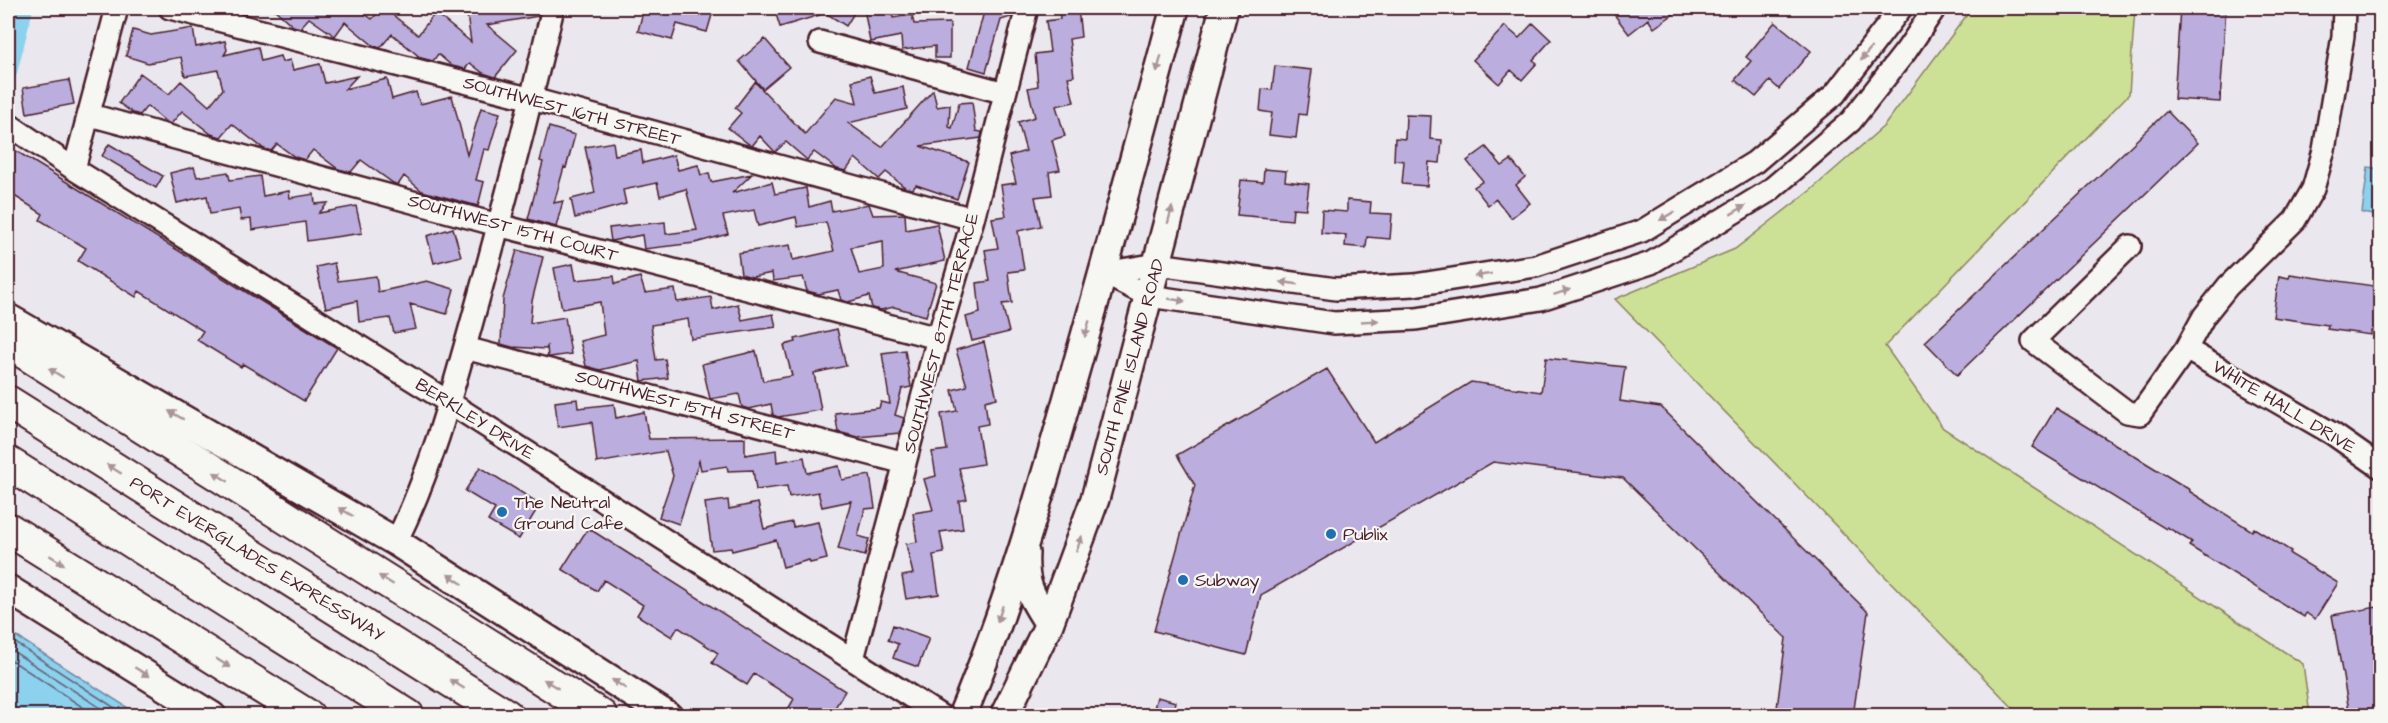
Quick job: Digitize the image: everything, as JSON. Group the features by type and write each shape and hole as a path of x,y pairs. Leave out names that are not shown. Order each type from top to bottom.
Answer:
{"highway":[{"path":"8,342 601,716"},
{"name":"PORT EVERGLADES EXPRESSWAY","path":"8,402 507,716"},
{"path":"8,463 408,716"},
{"path":"8,529 308,716"}],"main road":[{"path":"962,716 1026,539 1103,273 1175,8"},
{"name":"SOUTH PINE ISLAND ROAD","path":"1004,716 1049,624 1095,499 1224,8"},
{"path":"8,318 396,542 668,716"},
{"path":"1026,539 1024,574 1032,597 1049,624"},
{"path":"8,589 212,716"}],"street":[{"path":"74,169 117,8"},
{"name":"SOUTHWEST 16TH STREET","path":"170,8 532,99 973,219"},
{"path":"396,542 416,501 450,403 532,99 553,8"},
{"name":"SOUTHWEST 87TH TERRACE","path":"854,659 938,338 973,219 1027,8"},
{"path":"1103,273 1158,264 1336,289 1414,285 1536,267 1642,231 1755,162 1835,94 1901,8"},
{"path":"1103,273 1149,296 1334,323 1416,319 1541,299 1651,263 1768,191 1851,121 1906,51 1935,8"},
{"path":"2130,246 2033,341 2127,412 2140,414 2186,350 2204,316 2228,286 2295,220 2313,189 2324,150 2343,36 2344,8"},
{"path":"820,42 1005,93"},
{"name":"SOUTHWEST 15TH COURT","path":"90,115 498,225 938,338"},
{"name":"BERKLEY DRIVE","path":"8,124 74,169 450,403 941,716"},
{"name":"SOUTHWEST 15TH STREET","path":"465,348 905,463"},
{"name":"WHITE HALL DRIVE","path":"2186,350 2333,434 2380,467"}],"green space":[{"path":"1972,8 2135,8 2129,94 1885,346 1943,428 2303,664 2310,715 2020,715 1615,299 1735,249 1811,190 1884,126"}],"water":[{"path":"2368,167 2380,169 2380,216 2362,213"},
{"path":"8,631 139,715 8,715"}],"building":[{"path":"273,8 357,8 372,19 384,8 418,35 435,13 471,42 466,8 540,8 538,16 487,25 517,50 495,77 483,73 470,63 465,69 452,66 438,54 433,61 421,58 392,34 380,48 374,46 345,22 335,36 309,18 300,28 293,26"},
{"path":"644,8 714,8 707,32 677,24 672,40 638,31"},
{"path":"774,8 845,8 854,13 846,26 826,13 780,27"},
{"path":"864,8 891,8 893,18 912,15 914,24 950,23 950,58 935,58 935,46 902,50 901,36 870,42"},
{"path":"985,8 1014,8 1011,17 1001,20 986,72 969,67"},
{"path":"1059,8 1078,8 1081,37 1069,39 1074,76 1068,77 1074,102 1056,106 1065,136 1052,140 1060,170 1049,172 1052,195 1035,197 1041,226 1018,231 1024,270 1008,272 1012,303 1002,304 1009,332 972,341 966,317 980,313 977,283 990,281 985,250 998,248 992,218 1006,216 1001,185 1016,183 1009,156 1026,151 1018,122 1035,117 1028,88 1038,86 1035,54 1050,52 1046,21 1060,19"},
{"path":"1621,8 1682,8 1654,28 1648,19 1629,34 1613,13"},
{"path":"2180,8 2226,8 2220,102 2174,99"},
{"path":"1775,22 1811,51 1779,89 1770,81 1756,97 1735,80 1751,61 1746,57"},
{"path":"1533,23 1551,40 1533,60 1537,63 1522,80 1511,70 1499,84 1473,60 1505,26 1519,38"},
{"path":"193,28 196,47 225,41 227,50 224,55 258,47 261,61 280,56 282,62 290,60 293,70 320,64 325,83 357,76 345,89 387,79 392,99 416,92 420,104 452,96 467,155 481,108 500,113 489,150 484,149 476,180 484,182 478,206 422,191 404,176 398,185 361,160 351,172 338,169 313,150 305,160 295,157 277,144 271,151 264,149 232,124 221,137 211,134 182,111 171,124 147,106 140,115 119,103 140,73 169,94 181,81 209,106 223,89 218,70 185,76 181,57 148,63 126,56 133,30 151,35"},
{"path":"765,39 789,67 763,89 739,61"},
{"path":"1275,66 1312,70 1306,115 1299,114 1296,138 1269,135 1272,113 1260,111 1262,89 1272,90"},
{"path":"870,76 875,93 903,87 907,109 848,123 882,147 933,90 937,107 950,105 949,127 952,128 959,103 972,102 976,131 982,132 981,138 920,146 969,162 957,199 916,185 913,189 906,188 886,172 879,179 855,158 846,171 837,169 814,152 807,160 786,142 775,152 760,136 752,146 728,128 741,113 735,108 755,82 805,134 836,97 857,103 852,81"},
{"path":"69,80 74,104 27,113 23,88"},
{"path":"2167,111 2198,143 1957,375 1925,342"},
{"path":"1406,115 1431,116 1430,139 1442,140 1440,163 1429,162 1427,186 1402,184 1404,161 1394,160 1395,138 1405,139"},
{"path":"549,127 575,135 554,203 563,201 556,227 528,219 543,162 540,161"},
{"path":"613,142 615,155 641,150 643,163 674,155 678,170 698,165 701,175 709,173 711,182 752,174 732,193 772,182 775,194 806,188 809,207 830,201 832,211 869,204 873,215 905,214 906,230 937,224 945,261 895,272 936,283 926,316 894,307 881,310 872,308 869,296 848,302 841,300 838,290 819,294 807,291 803,277 773,281 772,273 752,277 741,274 738,253 790,245 793,260 834,251 826,222 798,227 796,217 758,226 754,210 723,216 728,234 695,243 644,249 642,235 611,241 609,228 665,222 666,234 697,230 686,189 660,196 657,183 623,190 626,204 575,218 571,199 595,193 585,147","holes":["883,241 884,269 859,274 851,247"]},
{"path":"109,144 163,176 156,188 102,156"},
{"path":"8,146 337,348 304,401 243,364 241,367 197,340 203,331 139,291 136,297 78,261 86,248 40,220 43,214 8,192"},
{"path":"1486,147 1502,166 1511,160 1525,177 1516,185 1530,203 1511,218 1496,199 1488,205 1474,187 1483,181 1467,161"},
{"path":"194,167 197,177 228,172 230,180 260,176 263,196 289,191 290,198 314,194 315,204 328,203 319,213 356,206 362,233 307,241 305,222 252,230 251,219 241,220 239,209 210,214 207,196 177,203 170,173"},
{"path":"1264,169 1286,171 1285,181 1309,184 1306,209 1293,208 1292,220 1237,215 1241,180 1263,182"},
{"path":"1347,200 1371,202 1370,213 1392,214 1390,239 1367,237 1366,248 1345,246 1346,235 1321,233 1322,210 1347,212"},
{"path":"453,228 461,256 434,263 427,236"},
{"path":"517,250 543,257 532,301 530,323 565,317 571,354 548,357 547,347 546,349 512,347 501,344 503,299"},
{"path":"334,263 338,281 376,276 378,292 427,281 454,289 447,314 410,304 416,329 394,333 390,318 359,322 357,301 326,308 316,267"},
{"path":"573,264 576,280 614,276 615,284 640,277 645,293 675,289 677,302 711,297 713,310 738,304 742,320 773,314 776,327 691,339 688,319 651,325 656,360 665,359 668,378 642,381 639,361 600,370 586,366 580,341 604,335 600,302 562,309 554,268"},
{"path":"2290,274 2374,286 2373,290 2380,291 2380,333 2371,331 2371,335 2327,329 2328,325 2273,317 2279,276 2289,278"},
{"path":"837,329 846,366 814,373 821,410 778,417 773,415 771,404 749,409 742,407 739,394 710,399 702,364 756,351 763,381 792,376 784,345 796,342 795,339"},
{"path":"984,342 997,398 985,401 988,424 977,426 983,464 959,468 967,499 959,501 963,529 940,532 944,553 933,555 939,594 906,599 902,576 913,574 906,544 917,542 913,513 933,510 924,479 936,476 932,452 947,450 941,414 957,411 952,390 967,386 956,350"},
{"path":"905,350 911,387 902,389 895,415 904,418 900,433 858,437 838,432 835,413 879,408 881,402 890,404 882,353"},
{"path":"1546,358 1625,367 1620,401 1661,407 1868,612 1853,716 1776,716 1786,638 1623,478 1493,462 1261,595 1246,655 1154,631 1195,485 1177,455 1327,369 1374,442 1471,382 1541,392"},
{"path":"577,399 578,408 614,404 616,418 644,412 649,439 745,438 745,455 776,450 777,462 804,457 807,473 839,466 842,480 870,475 875,508 865,509 858,536 869,539 865,556 838,549 851,501 822,507 818,492 789,497 787,486 756,490 753,470 728,471 727,466 701,470 699,461 679,524 659,517 673,476 666,451 597,463 592,422 558,427 555,402"},
{"path":"2056,408 2252,531 2254,528 2291,551 2290,554 2338,583 2315,619 2306,613 2304,617 2189,546 2192,542 2167,527 2166,529 2032,447"},
{"path":"480,467 540,504 519,539 488,521 495,509 465,491"},
{"path":"728,500 729,509 758,503 764,529 792,522 793,527 818,522 827,559 810,563 809,560 783,567 776,540 732,551 731,548 712,550 705,503"},
{"path":"588,528 845,691 830,716 784,716 794,699 754,674 747,685 712,663 718,653 678,627 672,637 637,615 643,605 604,580 597,591 562,569"},
{"path":"2377,607 2380,625 2380,716 2350,716 2332,615"},
{"path":"893,625 929,638 918,667 893,658 898,644 888,640"},
{"path":"1157,697 1176,702 1172,716 1152,716"}],"waterway":[{"path":"8,72 24,8"}],"place":[{"name":"The Neutral Ground Cafe","path":"502,512"},
{"name":"Publix","path":"1331,534"},
{"name":"Subway","path":"1183,580"}]}
